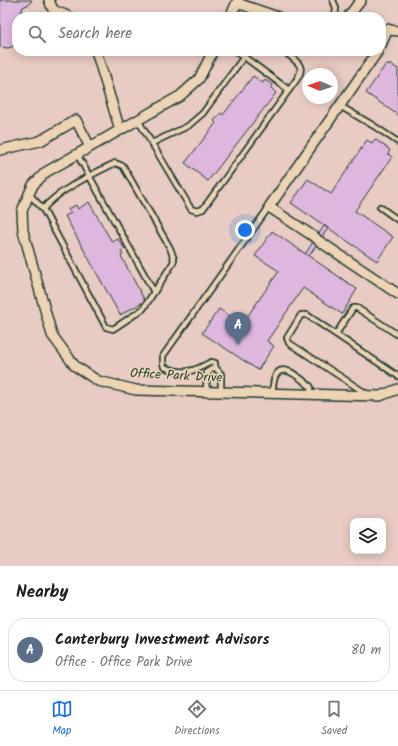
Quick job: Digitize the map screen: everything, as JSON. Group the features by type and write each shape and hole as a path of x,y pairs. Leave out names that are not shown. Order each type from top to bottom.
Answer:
{"street":[{"path":"49,0 53,10 58,12"},
{"path":"352,12 361,0"},
{"path":"232,12 238,1 266,12"},
{"path":"386,29 398,31"},
{"path":"98,56 120,130"},
{"name":"Office Park Drive","path":"210,56 199,79 180,96 46,172 33,186 22,211 23,231 52,335 75,366 98,381 136,390 380,396 398,388"},
{"path":"375,56 269,207 398,294"},
{"path":"0,150 40,141 76,120 90,147"}],"lane":[{"path":"334,0 336,12"},
{"path":"138,120 191,209 197,211 203,209 299,75 301,70 299,62 290,56"},
{"path":"152,143 188,126 203,113 244,57 289,90"},
{"path":"340,106 398,142"},
{"path":"77,154 154,292"},
{"path":"29,194 43,209 106,327 113,330 143,309 173,264 174,259 170,248 123,166 115,163 90,176 50,200 43,209"},
{"path":"220,392 221,374 215,367 215,363 211,362 190,372 164,367 164,356 269,207"},
{"path":"380,207 398,220"},
{"path":"336,334 352,308 357,308 398,335"},
{"path":"370,396 289,343 287,338 301,315 307,315 398,376"},
{"path":"206,392 207,372 215,367"},
{"path":"272,394 275,376 280,371 284,370 292,371 310,386 312,388 310,394"}],"building":[{"path":"0,0 32,0 29,4 23,7 21,12 12,12 12,47 8,48 0,47"},
{"path":"386,64 389,66 390,64 398,69 398,115 366,93"},
{"path":"253,76 263,83 265,80 273,85 271,88 276,93 208,181 185,163 216,123 214,121 221,113 223,115"},
{"path":"375,139 390,150 388,154 392,157 355,211 393,237 377,261 291,203 308,179 331,194 367,140 372,143"},
{"path":"89,202 112,242 118,239 125,249 121,251 123,255 121,256 145,301 120,315 65,216 71,213 68,209 76,205 78,209"},
{"path":"324,226 328,228 309,256 305,254"},
{"path":"272,231 357,289 342,314 303,288 267,341 274,346 258,370 202,333 219,309 242,324 279,271 255,256"}],"place":[{"name":"Canterbury Investment Advisors","path":"238,345"}]}
